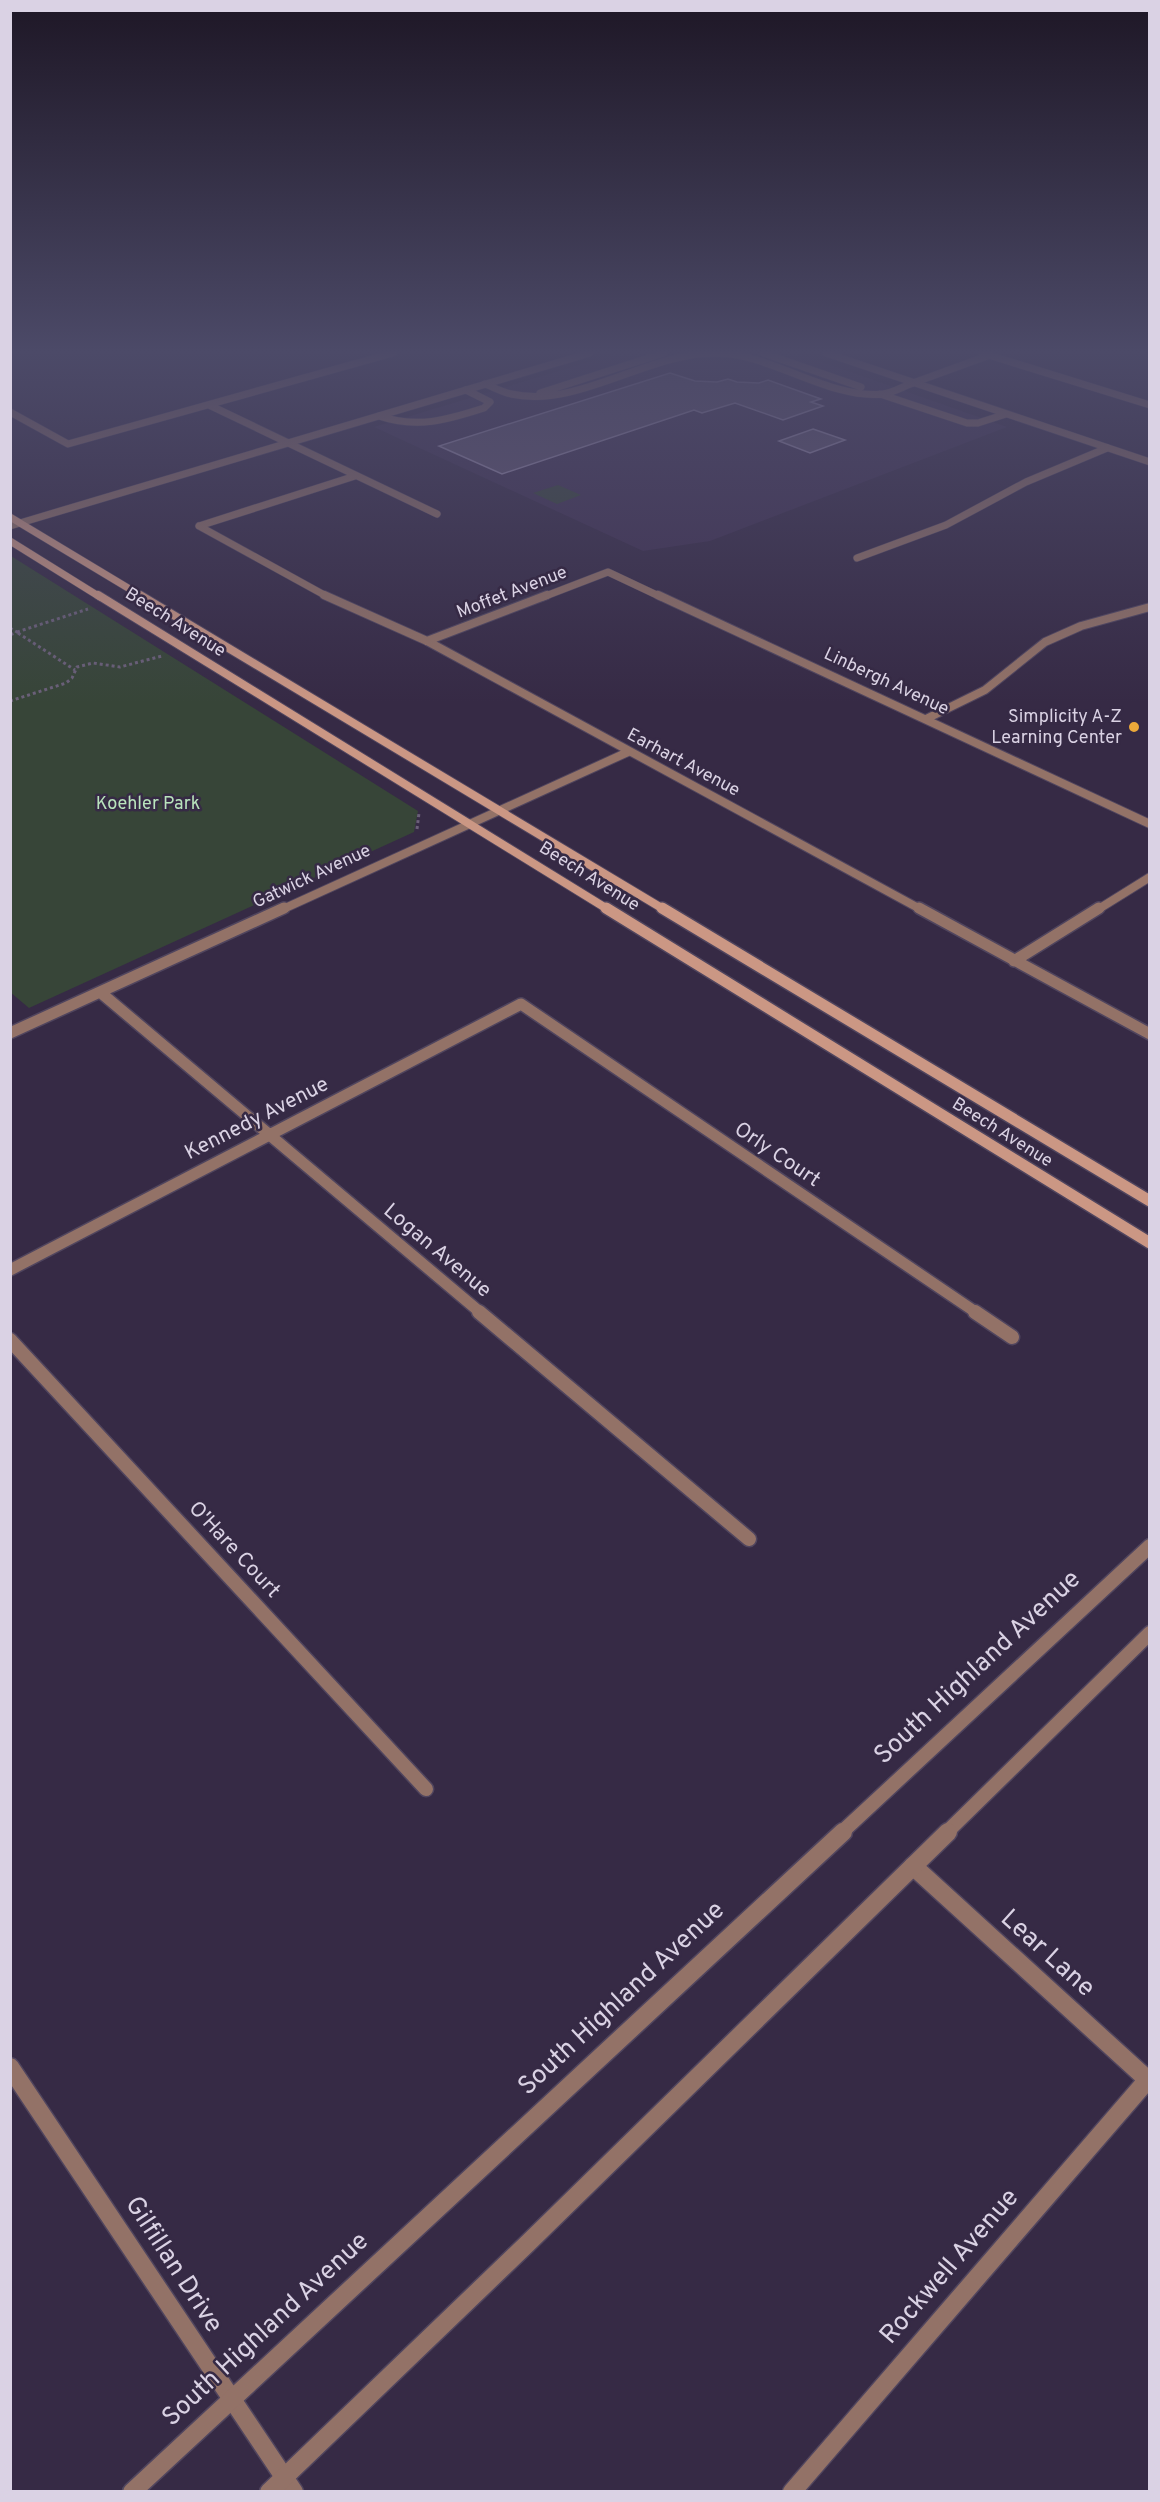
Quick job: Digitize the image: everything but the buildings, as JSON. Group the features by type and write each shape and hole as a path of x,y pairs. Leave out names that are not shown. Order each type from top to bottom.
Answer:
{"main road":[{"name":"Beech Avenue","path":"11,517 1149,1201"},
{"name":"Beech Avenue","path":"10,541 1149,1243"}],"street":[{"path":"11,517 173,470"},
{"path":"10,526 198,470"},
{"path":"342,470 437,514"},
{"path":"857,558 946,525 1026,482 1055,470"},
{"name":"Earhart Avenue","path":"355,476 199,526 324,595 427,641 1149,1034"},
{"name":"Moffet Avenue","path":"427,641 608,572"},
{"name":"Linbergh Avenue","path":"608,572 1149,824"},
{"path":"926,719 986,690 1046,642 1081,626 1149,607"},
{"name":"Gatwick Avenue","path":"10,1033 628,752"},
{"path":"1014,960 1149,877"},
{"name":"Logan Avenue","path":"100,992 749,1539"},
{"name":"Kennedy Avenue","path":"10,1270 521,1004"},
{"name":"Orly Court","path":"521,1004 1012,1337"},
{"name":"O'Hare Court","path":"10,1340 426,1789"},
{"name":"South Highland Avenue","path":"132,2492 1149,1546"},
{"path":"283,2487 1149,1633"},
{"name":"Lear Lane","path":"913,1866 1148,2078"},
{"name":"Gilfillan Drive","path":"10,2067 231,2400 283,2487"},
{"name":"Rockwell Avenue","path":"792,2492 1148,2078"}],"path":[{"path":"10,634 94,607"},
{"path":"10,628 75,670"},
{"path":"75,670 93,663 120,667 169,656"},
{"path":"10,702 29,693 66,683 75,675 75,670"},
{"path":"416,832 419,810"}],"shaded area":[{"path":"467,470 896,470 710,541 643,551"}],"green space":[{"path":"558,485 581,495 557,504 533,493"},
{"name":"Koehler Park","path":"11,556 418,811 414,832 29,1008 10,992"}],"place":[{"name":"Simplicity A-Z Learning Center","path":"1134,727"}]}
